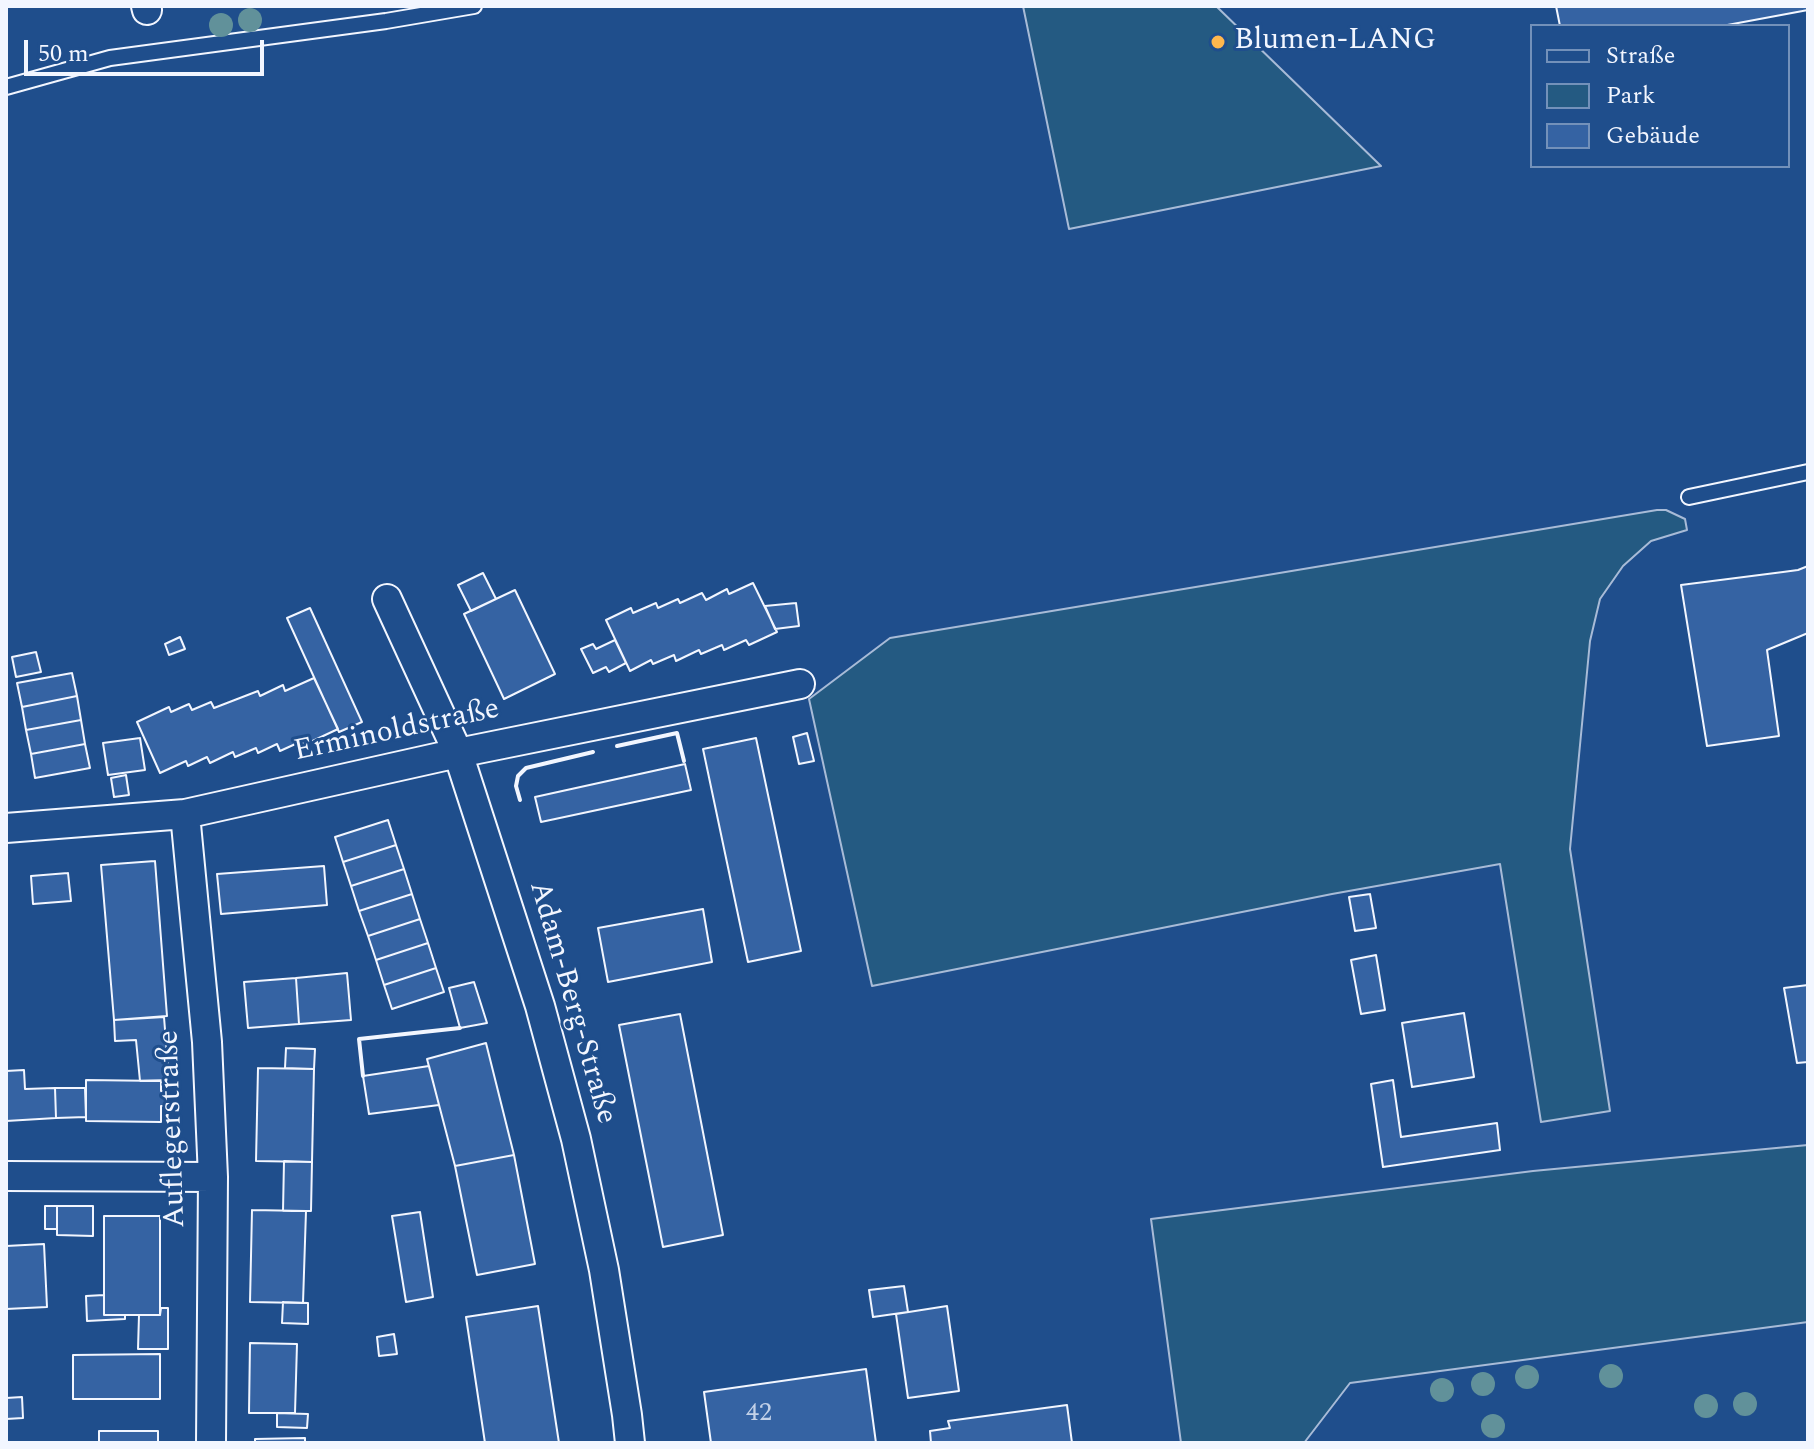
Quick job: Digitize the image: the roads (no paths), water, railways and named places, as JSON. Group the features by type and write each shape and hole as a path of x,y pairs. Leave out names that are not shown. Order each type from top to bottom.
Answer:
{"street":[{"name":"Adam-Berg-Straße","path":"387,599 458,753 540,1006 576,1139 604,1270 630,1443"},
{"name":"Erminoldstraße","path":"6,828 185,814 458,753 800,684"},
{"name":"Auflegerstraße","path":"185,814 207,1042 213,1177 211,1443"},
{"path":"6,1176 213,1177"}],"lane":[{"path":"6,87 110,58 386,21 474,6"},
{"path":"1689,497 1808,472"}],"place":[{"name":"Blumen-LANG","path":"1218,42"}]}
